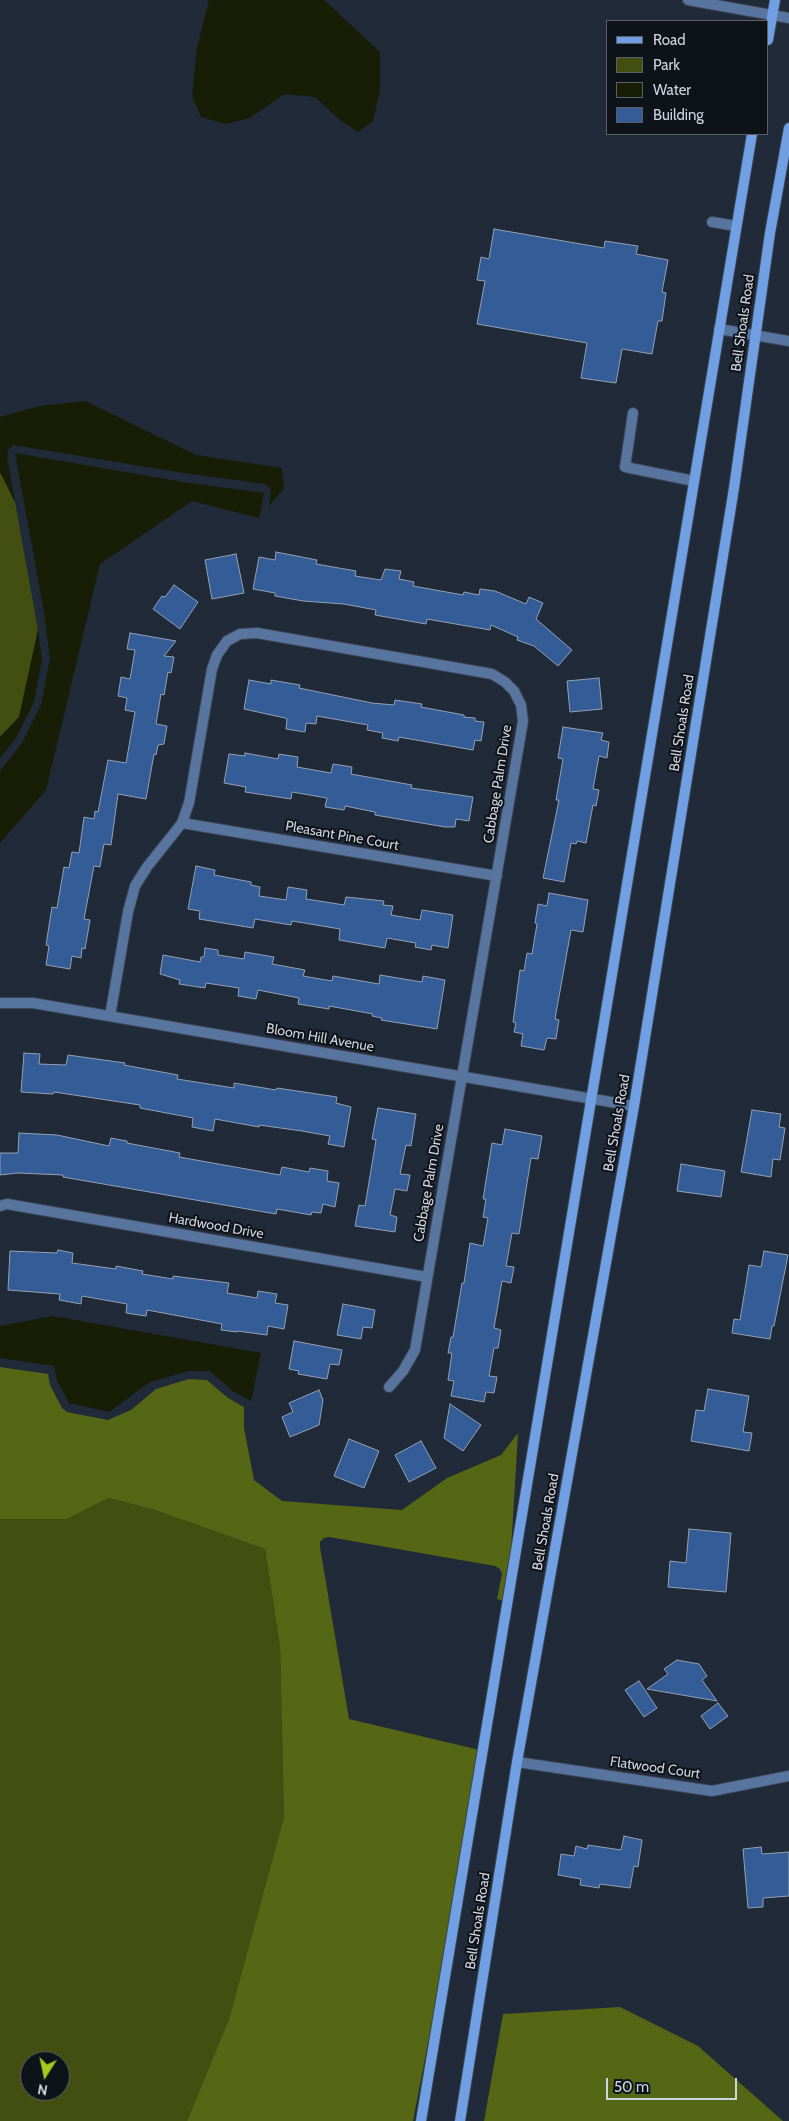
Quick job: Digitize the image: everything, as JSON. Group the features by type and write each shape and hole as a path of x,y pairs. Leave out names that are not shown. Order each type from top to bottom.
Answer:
{"main road":[{"path":"769,34 775,0"},
{"name":"Bell Shoals Road","path":"460,2121 517,1762 634,1106 732,498 754,335 789,128"},
{"name":"Bell Shoals Road","path":"421,2121 752,135"}],"street":[{"path":"688,0 789,18"},
{"path":"712,222 736,226"},
{"path":"719,329 789,341"},
{"path":"633,414 625,467 694,481"},
{"name":"Cabbage Palm Drive","path":"110,1016 128,912 135,886 147,867 182,823 189,803 212,669 217,655 227,641 240,634 257,633 492,674 505,682 514,692 521,705 523,721 415,1350 403,1371 389,1387"},
{"name":"Pleasant Pine Court","path":"182,823 497,876"},
{"name":"Bloom Hill Avenue","path":"0,1003 33,1003 634,1106"},
{"name":"Hardwood Drive","path":"0,1206 7,1204 427,1277"},
{"name":"Flatwood Court","path":"517,1762 712,1791 789,1776"}],"green space":[{"path":"0,472 15,502 38,630 19,717 0,737"},
{"path":"0,1367 48,1374 50,1385 62,1408 67,1412 108,1420 131,1410 156,1389 189,1379 207,1380 228,1398 244,1407 244,1428 254,1480 282,1501 402,1510 447,1478 501,1455 518,1433 508,1602 497,1599 502,1574 500,1569 495,1566 329,1537 324,1538 320,1542 349,1719 484,1751 413,2121 187,2121 229,2019 284,1817 280,1647 265,1549 155,1510 108,1498 67,1519 0,1519"},
{"path":"107,1498 155,1510 265,1549 280,1647 284,1817 229,2019 187,2121 0,2121 0,1519 67,1519"},
{"path":"620,2007 698,2046 783,2121 484,2121 503,2014"}],"water":[{"path":"209,0 324,0 380,52 380,90 373,121 358,132 340,120 315,97 284,94 250,118 226,124 201,117 192,96 197,48"},
{"path":"85,401 196,455 282,468 284,488 269,506 271,489 265,484 184,473 13,445 8,450 7,456 15,502 0,472 0,417 40,406"},
{"path":"15,453 183,482 264,493 259,518 192,501 100,564 46,790 0,843 0,771 22,743 41,705 50,658 43,606"},
{"path":"38,630 42,658 34,702 16,738 0,758 0,737 19,717"},
{"path":"53,1316 261,1353 251,1401 233,1391 210,1371 188,1371 150,1382 109,1412 69,1403 57,1380 54,1366 0,1358 0,1326"}],"building":[{"path":"494,229 604,248 605,241 638,246 636,254 668,260 662,292 666,293 662,321 658,321 652,354 622,349 616,383 581,378 587,343 477,324 485,281 477,280 481,257 489,259"},
{"path":"276,552 317,560 316,564 356,571 355,576 381,580 385,569 401,571 399,579 414,582 413,586 463,595 464,592 479,595 480,589 495,591 526,604 529,597 543,603 536,619 572,650 558,666 534,646 517,640 518,637 491,625 490,630 427,619 426,624 375,615 376,610 344,604 303,601 275,596 275,593 253,589 259,557 275,560"},
{"path":"236,554 244,593 212,599 205,560"},
{"path":"174,585 198,602 180,629 153,609 162,596 165,597"},
{"path":"130,633 176,641 164,656 174,657 171,673 168,672 164,695 161,694 156,724 167,726 164,744 158,745 156,755 154,754 146,799 118,794 111,845 104,844 100,867 94,866 84,919 90,920 85,949 82,948 81,958 72,956 70,969 46,965 49,946 46,945 52,907 57,908 64,867 69,868 72,852 79,853 84,817 94,819 95,811 98,812 108,760 126,763 135,712 125,710 127,698 118,696 121,677 130,679 135,650 127,649"},
{"path":"599,678 602,709 570,712 567,681"},
{"path":"249,680 271,684 271,680 300,685 299,688 372,703 394,705 395,700 422,704 421,707 464,715 464,717 475,718 475,721 484,722 481,741 475,740 473,750 399,737 398,741 382,738 383,733 367,730 368,725 317,716 316,724 306,723 305,732 286,729 287,719 285,718 244,709"},
{"path":"563,727 603,733 601,740 609,742 607,758 599,756 593,789 599,790 596,806 593,805 586,843 577,841 576,844 571,843 564,882 543,878 559,800 556,800 563,759 558,758"},
{"path":"245,753 278,759 279,754 298,757 297,767 331,773 333,764 352,767 351,774 412,785 411,788 473,797 469,821 456,819 455,827 445,827 375,815 375,812 345,806 344,810 325,807 327,798 292,792 291,799 245,792 246,787 224,783 229,754 245,756"},
{"path":"196,866 215,870 214,875 251,882 251,885 260,887 259,896 286,900 288,887 307,890 306,899 344,905 346,897 384,901 383,905 393,906 391,915 420,920 422,910 453,915 448,948 432,945 431,950 415,947 416,943 387,938 385,948 339,940 340,929 292,921 291,925 255,919 253,928 199,919 200,911 188,909"},
{"path":"549,893 588,900 583,932 571,930 555,1019 559,1020 556,1039 547,1038 544,1050 521,1046 523,1034 514,1032 516,1023 513,1022 520,970 524,971 527,953 532,954 538,904 547,906"},
{"path":"205,948 218,950 218,955 244,959 245,952 274,957 272,964 305,970 303,976 332,981 333,976 379,984 380,975 422,982 423,976 445,980 437,1029 381,1020 382,1018 372,1016 373,1014 329,1006 329,1009 298,1004 299,998 258,990 256,999 238,996 239,988 206,983 205,988 179,984 180,980 160,974 163,955 200,962 201,957 204,957"},
{"path":"24,1053 40,1054 39,1064 66,1065 68,1055 125,1063 124,1065 178,1075 177,1079 234,1088 234,1083 337,1097 336,1103 351,1107 344,1147 328,1144 330,1136 302,1131 259,1125 259,1127 215,1119 213,1131 192,1127 193,1118 140,1108 140,1105 54,1092 53,1094 21,1092"},
{"path":"378,1108 416,1114 411,1146 406,1145 400,1174 410,1175 407,1191 395,1189 390,1215 397,1217 395,1232 355,1226 359,1205 365,1206 376,1140 372,1139"},
{"path":"752,1110 781,1114 779,1127 785,1128 780,1160 773,1159 771,1177 741,1172"},
{"path":"505,1129 542,1136 538,1159 531,1158 519,1234 512,1233 506,1266 514,1267 511,1283 502,1281 494,1328 501,1330 498,1348 494,1348 489,1376 497,1377 494,1393 486,1392 484,1402 451,1396 454,1381 448,1380 452,1353 448,1353 451,1337 453,1337 462,1283 464,1283 470,1243 483,1246 488,1218 483,1217 486,1199 483,1199 492,1143 502,1145"},
{"path":"19,1133 57,1135 109,1146 111,1138 180,1153 179,1157 280,1175 282,1167 309,1172 310,1168 328,1171 327,1181 339,1183 335,1207 323,1204 321,1213 312,1212 311,1215 277,1209 276,1214 63,1177 63,1175 18,1173 0,1175 0,1153 18,1153"},
{"path":"681,1164 725,1171 721,1197 677,1191"},
{"path":"58,1250 73,1253 72,1263 116,1269 116,1266 143,1271 142,1274 173,1279 173,1276 229,1283 227,1293 257,1298 258,1291 277,1294 275,1303 288,1305 284,1329 268,1326 267,1335 221,1330 222,1324 147,1310 146,1316 126,1313 127,1304 82,1296 81,1304 59,1300 60,1294 8,1290 10,1251 57,1253"},
{"path":"764,1251 788,1255 770,1339 732,1333 734,1319 740,1320 749,1265 761,1267"},
{"path":"343,1304 375,1310 372,1328 363,1327 361,1339 337,1335"},
{"path":"294,1341 342,1350 339,1365 330,1364 327,1379 298,1374 299,1371 289,1369"},
{"path":"708,1389 749,1396 743,1432 752,1433 749,1451 691,1441 696,1410 704,1411"},
{"path":"319,1390 323,1400 319,1425 290,1437 282,1417 293,1412 289,1403"},
{"path":"450,1404 481,1425 463,1451 444,1438"},
{"path":"349,1439 379,1451 364,1488 334,1476"},
{"path":"421,1441 436,1468 409,1482 395,1455"},
{"path":"689,1529 731,1533 726,1592 668,1587 670,1561 686,1563"},
{"path":"677,1660 699,1664 707,1676 702,1680 717,1701 647,1689 668,1674 664,1669"},
{"path":"639,1681 657,1708 644,1717 625,1690"},
{"path":"718,1703 728,1716 710,1729 701,1716"},
{"path":"624,1836 642,1840 638,1867 634,1866 630,1888 600,1884 599,1888 580,1885 581,1879 558,1875 561,1854 574,1856 576,1846 587,1849 588,1845 621,1850"},
{"path":"761,1847 762,1854 789,1852 789,1896 763,1898 763,1907 748,1908 743,1849"}]}
